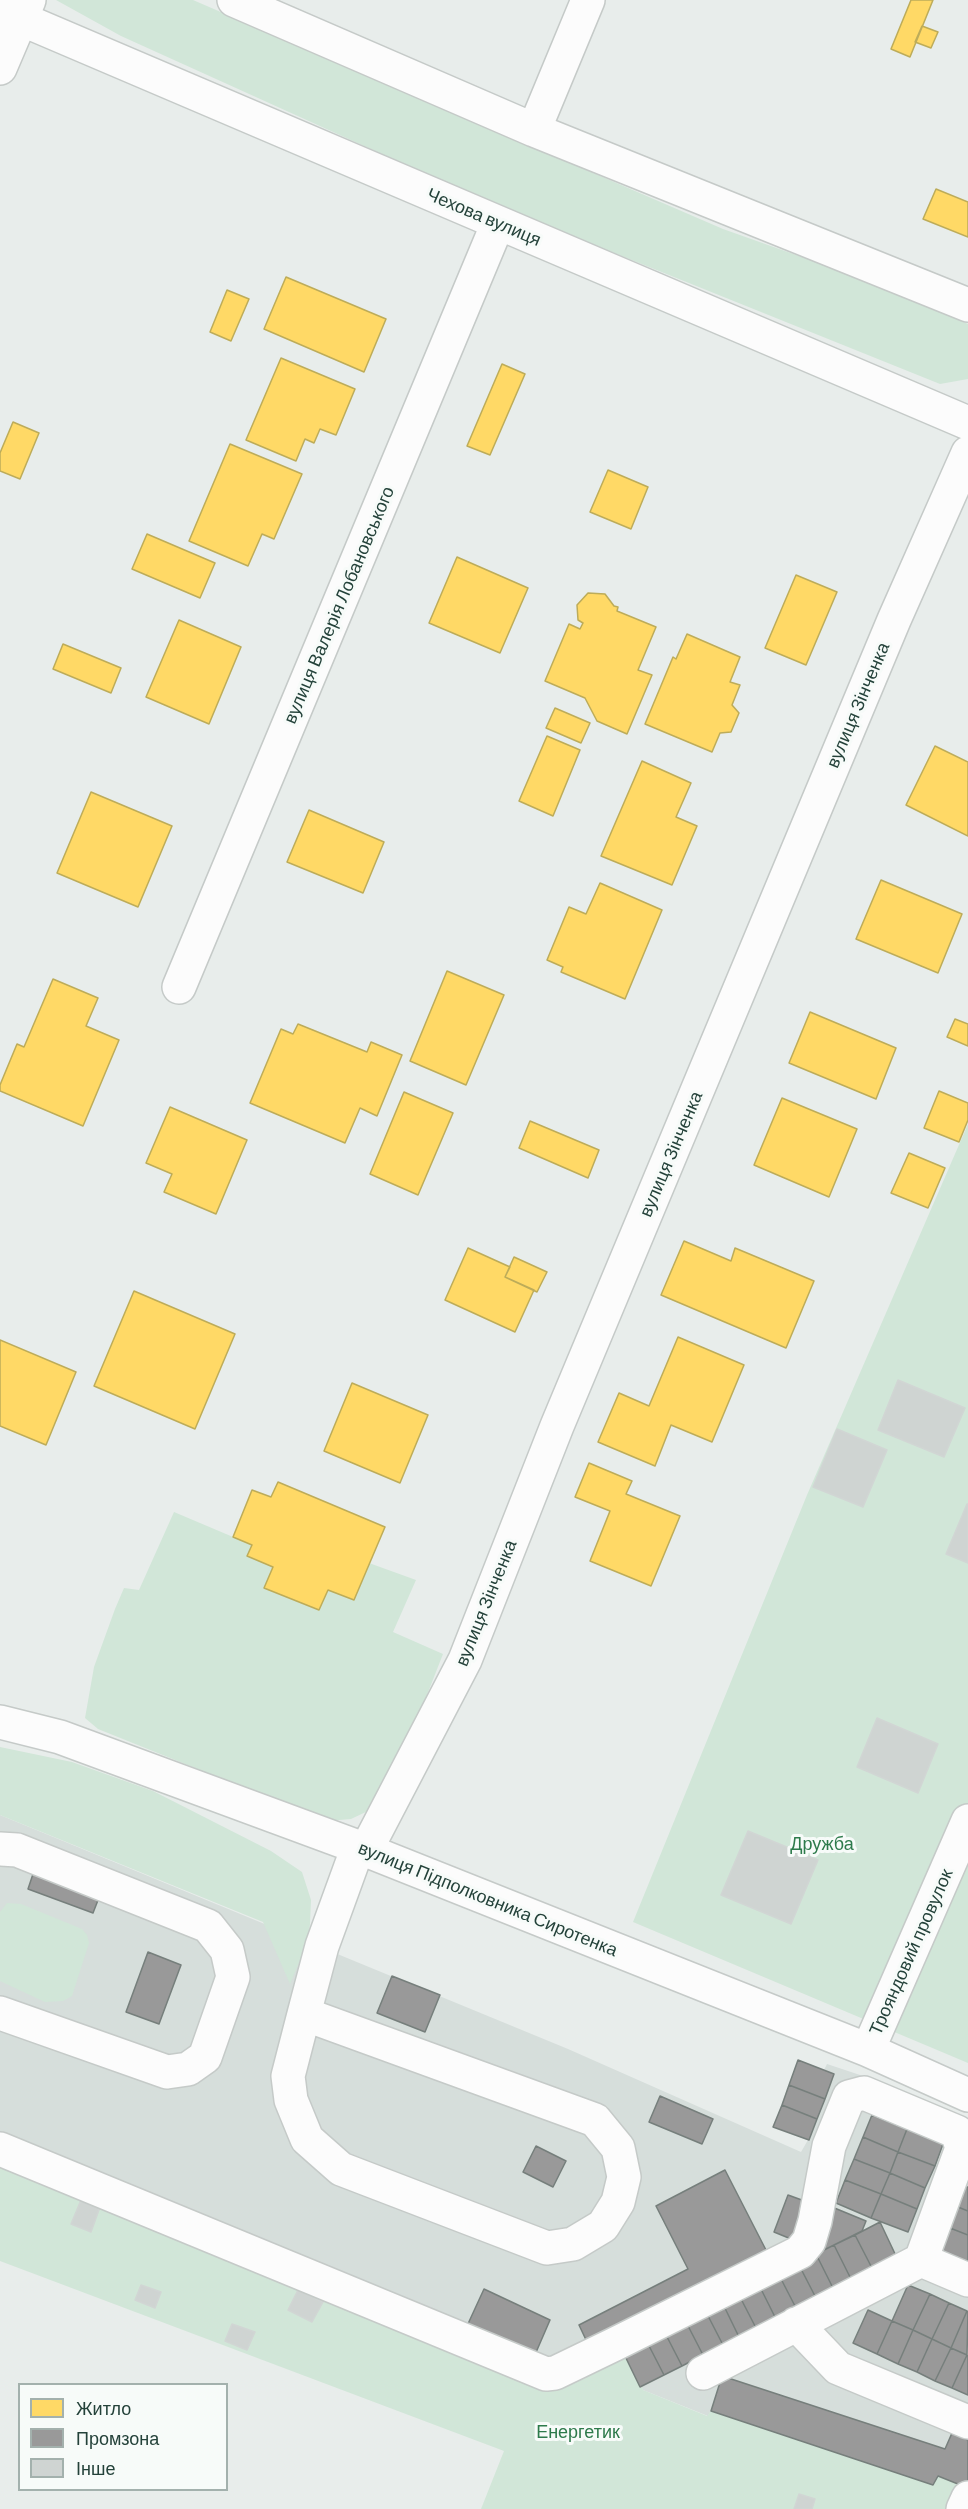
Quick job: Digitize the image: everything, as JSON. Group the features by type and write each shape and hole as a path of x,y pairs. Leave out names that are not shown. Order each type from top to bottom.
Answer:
{"street":[{"path":"234,0 534,130 968,305"},
{"path":"534,130 588,0"},
{"path":"0,68 16,10"},
{"name":"Чехова вулиця","path":"16,10 498,223 968,423"},
{"name":"вулиця Валерія Лобановського","path":"179,987 498,223"},
{"name":"вулиця Зінченка","path":"304,2014 595,2120 618,2148 624,2176 618,2202 603,2226 573,2244 547,2247 341,2169 307,2139 291,2100 288,2076 304,2014 322,1946 362,1849 465,1660 557,1426 890,631 968,453"},
{"name":"вулиця Підполковника Сиротенка","path":"0,1722 60,1737 362,1849 868,2050 968,2095"},
{"name":"Трояндовий провулок","path":"868,2050 968,1821"},
{"path":"0,1849 17,1850 208,1926 226,1950 233,1977 205,2056 188,2069 167,2072 0,2013"},
{"path":"0,2150 546,2374 555,2373 603,2350 800,2252 809,2241 830,2146 849,2097 864,2093 957,2132 962,2148 921,2260 703,2373"},
{"path":"921,2260 968,2280"},
{"path":"796,2324 838,2368 968,2422"},
{"path":"963,2509 968,2498"}],"shaded area":[{"path":"0,1815 568,2049 801,2152 808,2140 773,2127 798,2060 824,2070 827,2064 878,2081 968,2122 968,2488 939,2476 933,2485 711,2411 708,2416 643,2390 612,2330 544,2363 0,2142"}],"green space":[{"path":"56,0 193,0 723,229 875,283 968,324 968,379 940,384 490,203 121,36"},
{"name":"Дружба","path":"968,1124 968,2063 633,1922 807,1495"},
{"path":"174,1512 252,1545 247,1556 273,1567 264,1588 319,1610 328,1590 354,1600 369,1563 416,1580 393,1632 443,1654 407,1746 370,1810 351,1819 327,1821 98,1729 85,1718 94,1667 124,1588 139,1590"},
{"path":"0,1747 72,1762 153,1791 271,1851 302,1872 311,1900 310,1924 308,1941 290,1984 263,1922 0,1815"},
{"path":"7,1903 21,1904 82,1929 87,1935 89,1943 72,1996 63,2001 45,2002 0,1981 0,1912"},
{"name":"Енергетик","path":"0,2142 544,2363 612,2329 643,2390 707,2416 711,2411 933,2485 938,2476 968,2488 968,2509 481,2509 504,2451 0,2261"}],"building: Житло":[{"path":"911,0 933,0 910,57 891,49"},
{"path":"922,26 938,32 931,48 915,42"},
{"path":"936,189 968,202 968,237 923,219"},
{"path":"286,277 386,319 364,372 264,329"},
{"path":"227,290 249,299 231,341 210,332"},
{"path":"281,358 355,389 336,435 320,429 314,443 305,439 296,461 246,440"},
{"path":"502,364 525,374 490,455 467,446"},
{"path":"13,422 39,433 20,479 0,471 0,453"},
{"path":"230,444 302,474 274,539 262,534 248,566 189,541"},
{"path":"608,470 648,487 631,529 590,512"},
{"path":"147,534 215,563 200,598 132,569"},
{"path":"457,557 528,588 500,653 429,623"},
{"path":"796,575 837,592 806,665 765,648"},
{"path":"588,593 605,594 614,606 618,607 617,611 656,627 638,670 652,675 627,734 597,721 585,698 545,681 569,624 580,629 583,623 578,620 577,605"},
{"path":"179,620 241,647 209,724 146,697"},
{"path":"687,634 740,657 730,682 740,685 732,705 739,713 731,732 720,733 712,752 645,724 673,657 676,659"},
{"path":"63,644 121,668 111,693 53,669"},
{"path":"555,708 590,723 581,743 546,728"},
{"path":"547,736 580,750 553,816 519,801"},
{"path":"935,746 968,762 968,836 906,805"},
{"path":"642,761 691,783 676,817 697,826 672,885 601,856"},
{"path":"91,792 172,826 138,907 57,873"},
{"path":"309,810 384,842 363,893 287,862"},
{"path":"881,880 962,914 938,973 856,939"},
{"path":"600,883 662,910 625,999 561,972 563,967 547,960 569,907 586,914"},
{"path":"447,971 504,995 466,1085 410,1061"},
{"path":"53,979 98,998 86,1026 119,1040 83,1126 0,1091 0,1085 17,1044 24,1047"},
{"path":"810,1012 896,1048 876,1099 789,1063"},
{"path":"955,1019 968,1024 968,1046 947,1037"},
{"path":"298,1024 367,1052 371,1042 402,1055 377,1116 360,1108 345,1143 250,1103 281,1029 293,1034"},
{"path":"939,1091 968,1103 968,1120 959,1142 924,1128"},
{"path":"404,1092 453,1113 418,1195 370,1174"},
{"path":"782,1098 857,1129 829,1197 754,1165"},
{"path":"170,1107 247,1140 216,1214 164,1192 172,1174 146,1163"},
{"path":"530,1121 599,1150 588,1178 519,1148"},
{"path":"909,1153 945,1168 928,1208 891,1193"},
{"path":"684,1241 731,1261 735,1248 814,1281 786,1348 661,1295"},
{"path":"468,1248 510,1267 505,1277 534,1290 515,1332 445,1300"},
{"path":"514,1257 547,1272 537,1292 505,1277"},
{"path":"134,1291 235,1334 195,1429 94,1386"},
{"path":"678,1337 744,1365 712,1442 671,1425 655,1466 598,1442 619,1393 649,1406"},
{"path":"0,1340 76,1372 46,1445 0,1426"},
{"path":"352,1383 428,1415 400,1483 324,1451"},
{"path":"589,1463 632,1481 626,1494 680,1516 651,1586 590,1561 610,1511 575,1497"},
{"path":"278,1482 385,1527 354,1600 328,1590 319,1610 264,1588 273,1567 247,1556 252,1545 233,1537 252,1490 271,1497"}],"building: Промзона":[{"path":"34,1871 100,1895 93,1913 28,1889"},
{"path":"148,1952 181,1965 159,2024 126,2012"},
{"path":"392,1976 440,1995 425,2032 377,2013"},
{"path":"798,2060 834,2074 825,2099 789,2085"},
{"path":"789,2085 825,2099 817,2119 782,2105"},
{"path":"660,2096 713,2119 702,2144 649,2122"},
{"path":"782,2105 817,2119 809,2140 773,2127"},
{"path":"872,2115 907,2129 898,2152 863,2137"},
{"path":"907,2129 943,2144 935,2166 898,2152"},
{"path":"863,2137 898,2152 890,2173 854,2159"},
{"path":"536,2146 566,2161 553,2187 523,2172"},
{"path":"898,2152 935,2166 925,2188 890,2173"},
{"path":"854,2159 890,2173 881,2194 845,2180"},
{"path":"725,2170 767,2252 587,2342 579,2325 688,2269 656,2206"},
{"path":"890,2173 925,2188 917,2209 881,2194"},
{"path":"845,2180 881,2194 871,2218 836,2203"},
{"path":"968,2187 968,2211 958,2207"},
{"path":"881,2194 917,2209 908,2232 871,2218"},
{"path":"788,2195 810,2203 796,2241 774,2232"},
{"path":"832,2207 866,2221 862,2231 816,2254"},
{"path":"958,2207 968,2211 968,2235 950,2228"},
{"path":"880,2222 897,2258 873,2270 855,2235"},
{"path":"950,2228 968,2235 968,2262 941,2251"},
{"path":"855,2235 873,2270 852,2281 834,2245"},
{"path":"834,2245 852,2281 834,2290 816,2254"},
{"path":"816,2254 834,2290 816,2298 798,2263"},
{"path":"798,2263 816,2298 796,2308 778,2273"},
{"path":"778,2273 796,2308 776,2319 758,2283"},
{"path":"758,2283 776,2319 756,2328 738,2293"},
{"path":"908,2285 930,2294 913,2330 892,2321"},
{"path":"484,2289 550,2320 534,2357 467,2326"},
{"path":"738,2293 756,2328 739,2337 722,2302"},
{"path":"930,2294 949,2303 932,2339 913,2330"},
{"path":"722,2302 739,2337 723,2345 705,2310"},
{"path":"949,2303 967,2311 951,2348 932,2339"},
{"path":"705,2310 723,2345 703,2355 685,2320"},
{"path":"868,2310 892,2321 877,2354 853,2343"},
{"path":"968,2312 967,2355 951,2348"},
{"path":"685,2320 703,2355 682,2366 664,2331"},
{"path":"892,2321 913,2330 898,2364 877,2354"},
{"path":"913,2330 932,2339 917,2372 898,2364"},
{"path":"664,2331 682,2366 664,2375 646,2340"},
{"path":"932,2339 951,2348 935,2381 917,2372"},
{"path":"646,2340 664,2375 640,2387 623,2352"},
{"path":"951,2348 967,2355 952,2388 935,2381"},
{"path":"968,2356 968,2395 952,2388"},
{"path":"722,2376 945,2449 952,2433 968,2440 968,2488 938,2476 933,2485 711,2411"}],"building: Інше":[{"path":"898,1380 965,1408 944,1457 878,1430"},
{"path":"837,1429 887,1450 863,1507 813,1487"},
{"path":"968,1504 968,1563 946,1554"},
{"path":"877,1718 938,1744 918,1793 857,1767"},
{"path":"748,1831 818,1860 791,1924 721,1895"},
{"path":"81,2200 100,2207 91,2232 71,2224"},
{"path":"141,2285 161,2292 155,2308 135,2300"},
{"path":"298,2290 323,2302 312,2322 288,2310"},
{"path":"232,2324 255,2332 247,2350 225,2341"},
{"path":"799,2494 815,2499 812,2509 794,2509"}]}
